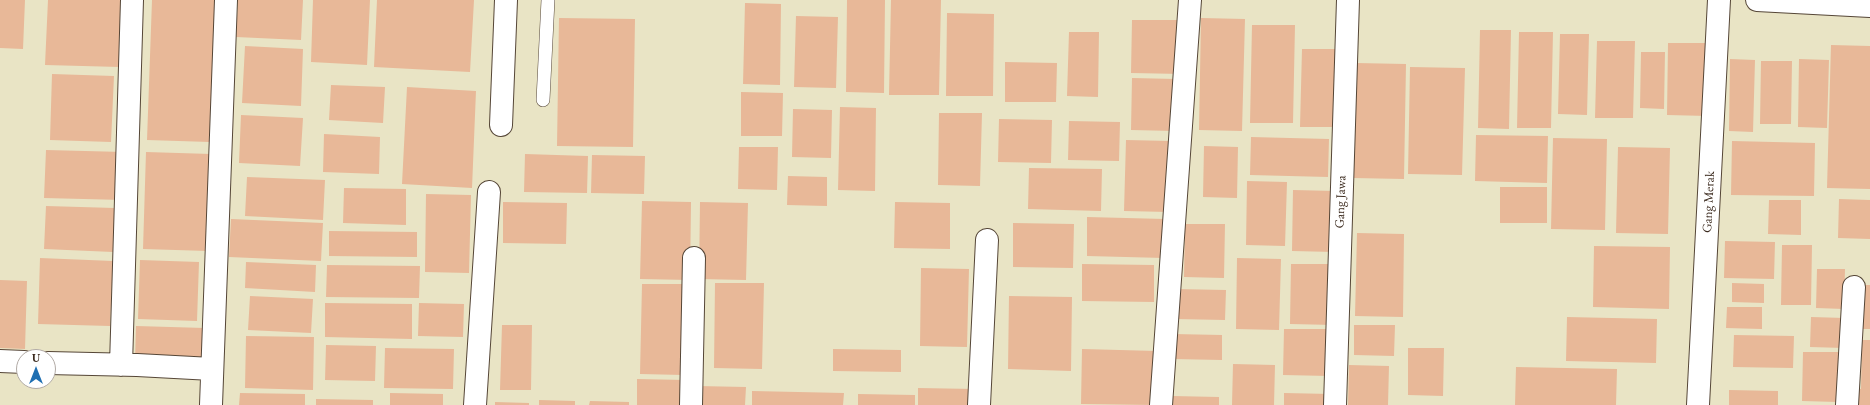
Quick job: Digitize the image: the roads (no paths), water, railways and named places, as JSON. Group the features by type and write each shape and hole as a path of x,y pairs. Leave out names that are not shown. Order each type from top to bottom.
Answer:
{"street":[{"path":"121,365 132,0"},
{"path":"211,405 226,0"},
{"path":"501,125 506,0"},
{"path":"1161,405 1190,0"},
{"name":"Gang Jawa","path":"1334,405 1348,0"},
{"name":"Gang Merak","path":"1698,405 1719,0"},
{"path":"1757,0 1870,6"},
{"path":"475,405 489,192"},
{"path":"979,405 987,240"},
{"path":"691,405 694,258"},
{"path":"1846,405 1854,287"},
{"path":"0,361 16,362"},
{"path":"56,363 212,369"}],"lane":[{"path":"543,100 548,0"}]}
